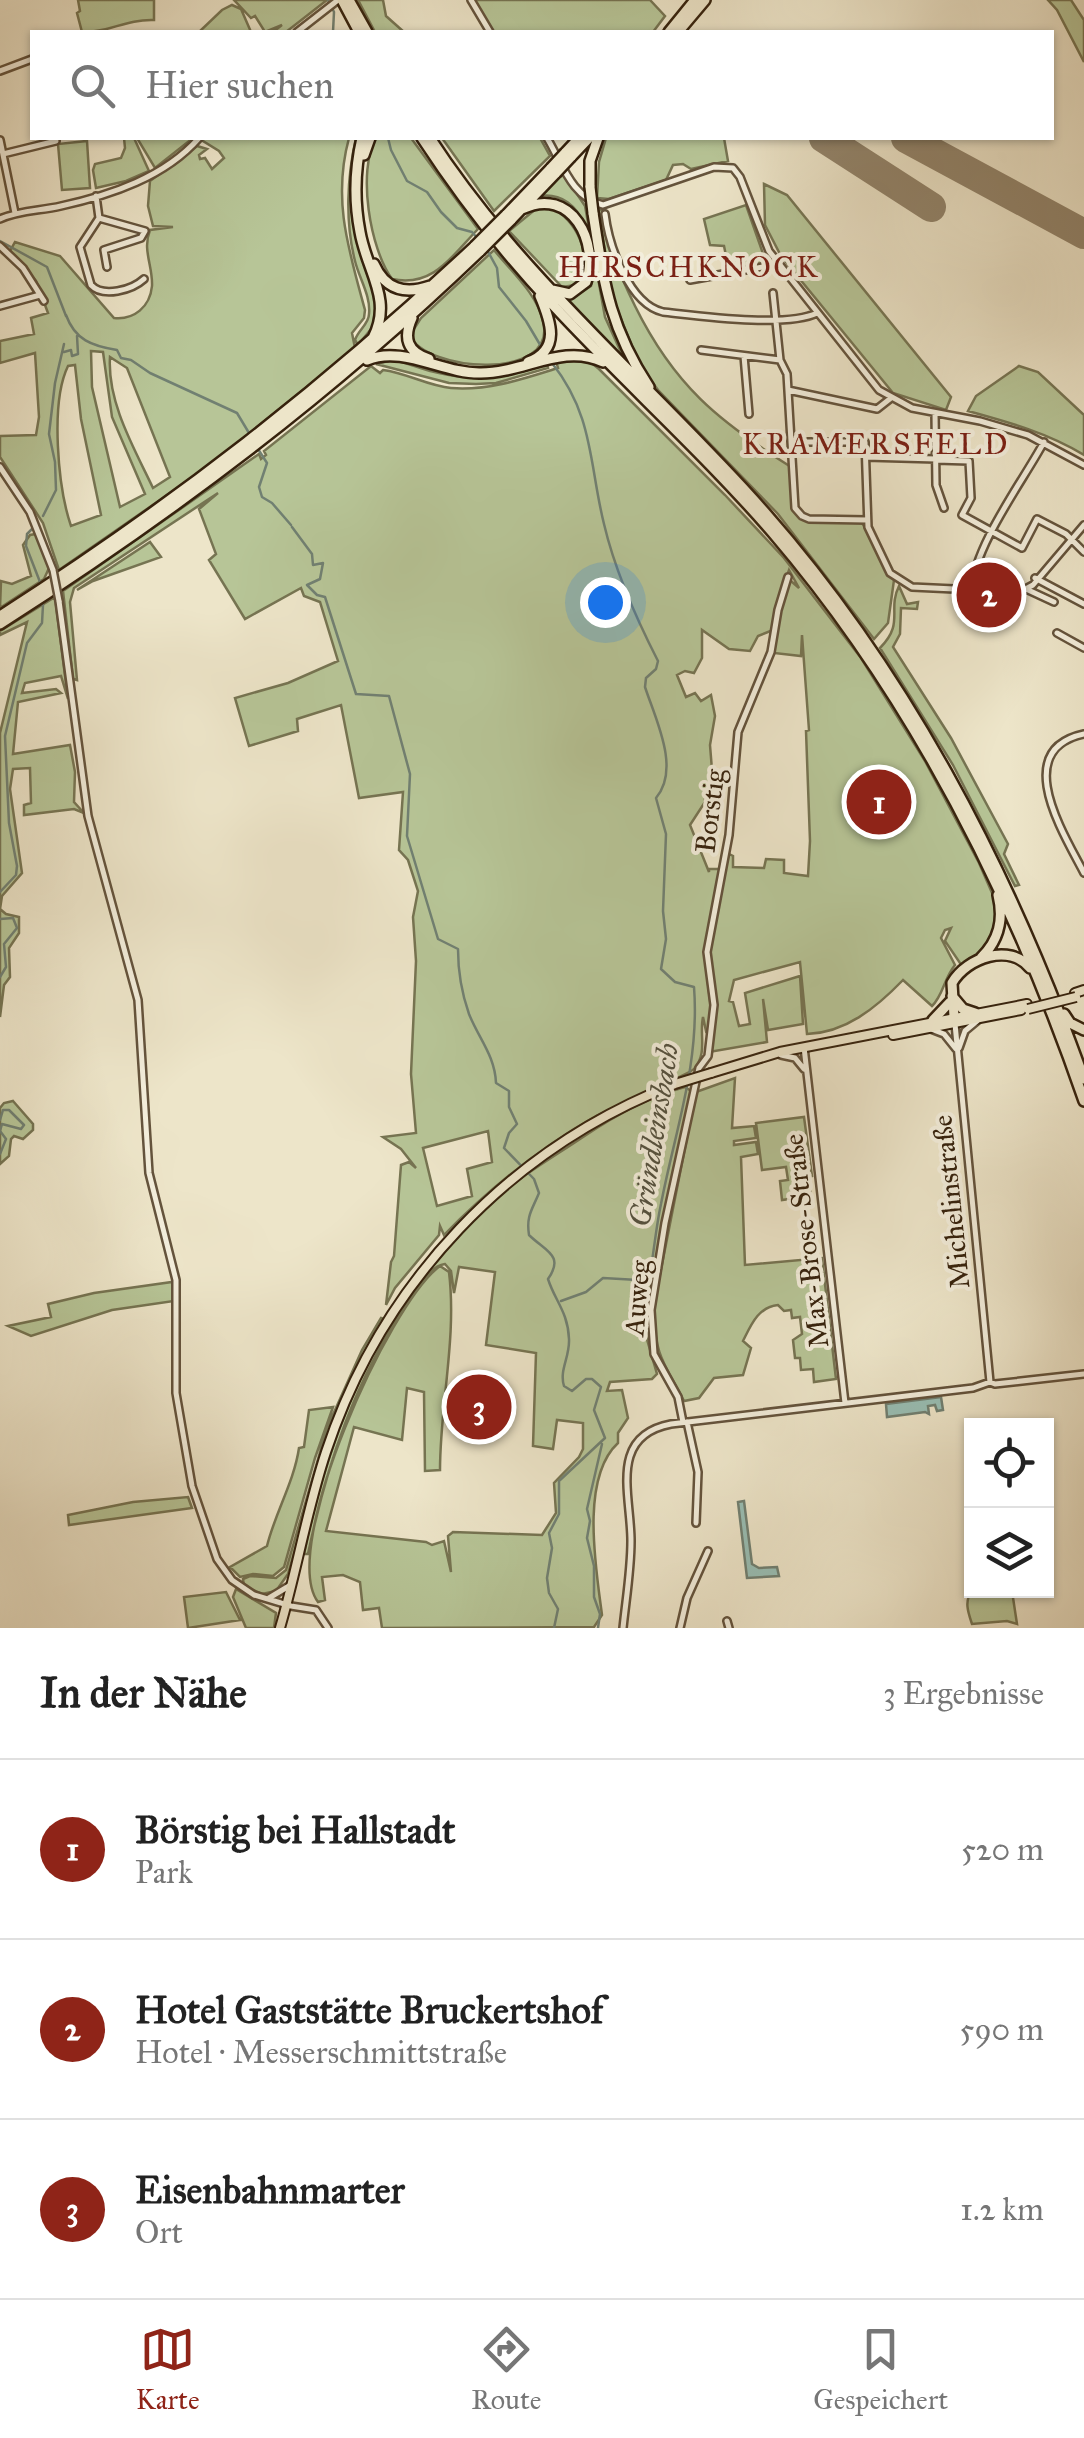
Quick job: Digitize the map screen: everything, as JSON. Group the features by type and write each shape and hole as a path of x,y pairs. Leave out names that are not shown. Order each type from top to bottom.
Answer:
{"highway":[{"path":"340,0 360,30"},
{"path":"350,0 360,30"},
{"path":"671,30 695,0"},
{"path":"680,30 705,0"},
{"path":"362,140 357,210 364,253 382,307 372,349"},
{"path":"369,140 364,154 362,205 374,264 383,280 402,291 437,283"},
{"path":"427,140 540,286 779,529 884,668 940,758 987,845 1084,1078"},
{"path":"427,140 483,224 612,366 748,506 824,597 906,714 993,874 1084,1100"},
{"path":"509,218 554,171 576,140"},
{"path":"568,153 585,140"},
{"path":"597,140 590,160 590,187 606,292 615,327 662,406"},
{"path":"0,624 204,482 356,363 413,314 554,171"},
{"path":"522,208 542,202 560,204 574,218 584,238 589,274 583,287 565,294 540,286"},
{"path":"372,349 478,248"},
{"path":"540,286 551,325 547,356"},
{"path":"413,314 406,329 409,346 416,354 436,362 495,368 547,356 584,354 612,366"},
{"path":"372,349 440,368 481,374 505,372 547,356"},
{"path":"0,616 204,482"},
{"path":"954,1020 954,978 988,951 1000,929 1001,907 993,874"},
{"path":"975,963 1002,953 1015,955 1027,964 1042,988"},
{"path":"1052,994 1067,1020 1084,1030"},
{"path":"951,997 962,1010 977,1016"},
{"path":"931,1025 951,997"}],"main road":[{"path":"280,1628 326,1451 367,1353 434,1256 533,1162 599,1120 674,1084 710,1072 1080,993"},
{"path":"722,1069 804,1049"}],"street":[{"path":"300,30 340,0"},
{"path":"471,0 489,30"},
{"path":"0,71 30,60"},
{"path":"0,140 15,213"},
{"path":"3,154 56,140"},
{"path":"0,219 129,186 162,169 197,140"},
{"path":"549,140 578,191 586,199 603,205 714,167 733,168 766,244 865,376 891,398 912,408 998,426 1044,442 1084,466"},
{"path":"98,196 100,218 80,246 95,290 104,293 139,284 144,279"},
{"path":"605,214 610,247 648,307 676,314 777,318 817,313"},
{"path":"100,218 145,232 141,238 104,250 107,267"},
{"path":"0,246 24,268 42,298 0,306"},
{"path":"690,280 779,264"},
{"path":"773,292 780,360 787,374 794,502 798,513 809,519 866,520"},
{"path":"701,350 780,360"},
{"path":"744,356 749,414"},
{"path":"788,390 876,410 891,398"},
{"path":"935,413 936,486 944,508"},
{"path":"792,442 861,440 866,444 866,520 888,570 912,587 1015,594 1026,590 1084,525"},
{"path":"972,589 982,552 1044,442"},
{"path":"866,457 969,461 971,498 962,514 1022,548 1037,519 1072,539 1084,552"},
{"path":"0,467 35,522 53,570 88,816 138,1000 149,1173 176,1280 176,1393 192,1486 222,1568 240,1587 286,1605 316,1610 328,1628"},
{"name":"Borstig","path":"708,1056 714,1006 708,952 729,835 738,732 771,652 788,577"},
{"path":"1036,578 1084,604"},
{"path":"1026,590 1054,602"},
{"path":"1057,633 1084,648"},
{"path":"1084,734 1073,736 1055,750 1044,778 1048,796 1084,873"},
{"path":"931,1025 958,1051 977,1016"},
{"name":"Michelinstraße","path":"954,1020 990,1382"},
{"name":"Max-Brose-Straße","path":"804,1049 845,1403"},
{"path":"781,1055 795,1058 806,1073"},
{"name":"Auweg","path":"685,1422 676,1392 654,1354 651,1310 665,1223 699,1068 708,1056"},
{"path":"622,1628 631,1544 626,1472 638,1440 650,1429 973,1388 990,1382 1084,1374"},
{"path":"685,1422 698,1472 696,1523"},
{"path":"680,1628 687,1598 708,1551"},
{"path":"266,1598 293,1582"}],"green space":[{"path":"78,0 154,0 154,20 101,30 81,30 77,13"},
{"path":"234,0 327,0 289,30 276,30 282,25 264,30 255,16 251,18"},
{"path":"358,0 383,0 386,16 402,30 374,30"},
{"path":"474,0 650,0 665,16 654,30 491,30"},
{"path":"1048,0 1071,0 1084,20 1084,62 1057,10"},
{"path":"232,5 241,9 250,30 201,30"},
{"path":"124,140 135,140 149,171 96,188 95,164 121,158"},
{"path":"138,140 190,140 155,168"},
{"path":"203,140 349,140 342,204 348,246 365,310 364,318 352,333 355,348 209,466 59,570 43,523 0,457 0,436 36,435 39,417 35,353 0,363 0,341 34,334 31,318 48,313 36,281 10,251 15,242 60,256 114,318 134,314 151,293 147,244 150,230 173,227 153,226 148,206 150,181 197,146 207,149 199,155 200,159 205,158 212,169 224,158","holes":["91,351 103,352 112,417 145,494 120,507 92,387","110,357 127,368 170,477 153,488 117,408","75,365 81,419 101,515 71,526 63,490 58,423 62,382 68,366"]},
{"path":"356,140 359,140 360,248 377,303 376,323 358,345 355,340 369,318 369,307 350,231"},
{"path":"375,140 412,140 478,229 441,268 419,279 392,279 384,266 369,210 370,152"},
{"path":"443,140 541,140 550,156 494,211"},
{"path":"605,140 724,140 728,161 691,169 683,164 673,165 666,180 609,199 597,198 599,162"},
{"path":"87,141 90,188 62,190 58,144"},
{"path":"563,173 585,206 605,317 625,361 568,301 591,286 593,272 590,240 578,212 555,196 539,196"},
{"path":"764,184 787,195 951,397 946,410 893,393 781,256 765,225"},
{"path":"746,205 767,265 729,270 724,246 710,245 704,219"},
{"path":"549,206 567,220 580,240 584,262 576,285 562,287 509,231 537,208"},
{"path":"598,209 603,211 615,260 635,306 682,380 741,434 791,467 793,507 803,519 861,521 894,580 888,623 874,639 778,514 658,390 640,366 613,299"},
{"path":"494,250 535,301 543,321 542,341 531,354 512,362 488,365 462,363 420,348 410,335 421,318"},
{"path":"393,360 467,377 507,374 547,364 548,368 496,383 449,383 376,364"},
{"path":"556,361 589,361 599,369 784,558 861,658 925,761 979,863 996,902 997,922 988,945 962,966 945,941 951,928 945,930 941,938 955,965 932,1006 903,980 859,1017 821,1033 807,1034 800,962 734,980 729,1001 733,1002 739,1026 750,1024 745,993 800,976 803,1024 768,1030 763,999 767,1042 709,1052 716,1007 713,987 708,984 709,1028 706,1031 703,1017 702,1050 694,1069 575,1128 516,1170 444,1235 440,1226 439,1235 395,1288 386,1305 401,1165 409,1162 416,1168 401,1149 383,1137 416,1133 411,1074 416,961 413,917 418,891 408,860 399,850 403,792 359,798 341,705 297,719 298,731 249,746 235,698 288,683 338,661 320,602 304,596 301,588 245,619 209,560 216,554 199,509 218,493 74,588 70,602 77,680 73,679 63,591 259,454 261,459 266,455 264,451 371,366 380,373 383,370 442,387 465,388 532,376 558,368","holes":["789,570 799,588 791,581 787,585 777,620 774,653 801,656 802,635 809,730 808,876 784,873 784,860 766,859 764,868 733,867 733,856 729,854 725,869 709,872 690,825 705,802 705,792 714,795 710,745 715,716 711,695 701,701 695,693 686,697 677,675 685,671 694,673 702,658 702,630 729,649 750,651 758,636 773,630","488,1131 492,1162 467,1169 472,1196 437,1206 423,1148"]},
{"path":"1019,366 1038,372 1084,415 1084,455 1042,434 968,411 976,396"},
{"path":"36,534 49,568 44,579 0,608 1,581 12,584 31,576 23,545 30,535"},
{"path":"150,542 161,557 77,590"},
{"path":"899,586 907,604 918,602 917,609 901,608 900,634 893,647 951,738 1008,844 1004,854 1019,885 1015,886 953,765 880,648 892,631"},
{"path":"55,597 68,699 61,676 25,683 22,693 56,689 61,693 18,702 13,754 70,745 75,772 74,802 84,813 74,809 24,815 24,805 31,803 30,768 13,769 10,789 22,873 2,896 0,909 0,733 27,622 0,635 0,631"},
{"path":"0,909 19,917 19,933 9,948 10,977 4,985 0,1017"},
{"path":"735,1078 732,1128 754,1126 756,1138 734,1141 734,1145 756,1142 758,1154 741,1157 745,1265 822,1258 836,1379 814,1382 813,1369 801,1370 793,1340 802,1334 800,1317 792,1318 791,1310 771,1306 752,1323 743,1341 751,1348 743,1375 714,1378 699,1398 684,1401 659,1349 653,1310 696,1092"},
{"path":"685,1087 691,1091 663,1219 648,1314 646,1336 657,1374 652,1379 610,1382 607,1391 622,1390 628,1418 618,1433 618,1443 606,1459 595,1500 594,1549 602,1615 594,1627 382,1628 379,1608 363,1610 360,1582 343,1575 322,1577 325,1600 318,1602 310,1574 313,1533 308,1554 304,1554 316,1501 351,1400 400,1307 431,1265 467,1225 517,1181 631,1108","holes":["445,1264 451,1271 454,1293 459,1267 495,1272 486,1345 536,1353 533,1446 553,1449 557,1420 583,1423 583,1449 554,1483 556,1513 542,1535 453,1532 448,1536 451,1572 444,1541 432,1545 326,1531 354,1427 402,1440 407,1388 424,1392 425,1471 440,1470 451,1322 449,1272 440,1266 418,1289 368,1375 327,1479 345,1423 389,1331 424,1279 434,1269 439,1266"]},
{"path":"13,1101 33,1124 33,1130 23,1139 11,1139 9,1156 0,1164 0,1108"},
{"path":"804,1117 811,1196 782,1200 780,1181 788,1180 786,1167 762,1170 756,1123"},
{"path":"172,1282 174,1301 112,1310 31,1336 8,1326 51,1317 48,1304"},
{"path":"381,1318 384,1319 350,1381 328,1434 288,1574 276,1591 262,1594 244,1586 243,1579 250,1576 276,1578 286,1570 327,1428 362,1350"},
{"path":"333,1407 284,1567 273,1576 240,1577 230,1567 267,1546 299,1448 304,1447 309,1410"},
{"path":"188,1497 192,1508 69,1525 68,1515 133,1502"},
{"path":"236,1589 276,1613 274,1628 246,1628 233,1597"},
{"path":"226,1592 240,1620 188,1628 184,1597"},
{"path":"969,1598 1013,1598 1017,1624 972,1624"}],"water":[{"path":"941,1397 943,1410 937,1411 935,1405 928,1406 929,1414 887,1417 886,1404"},
{"path":"744,1501 752,1564 759,1568 777,1567 779,1576 747,1578 738,1502"}],"waterway":[{"name":"Gründleinsbach","path":"328,0 334,12 333,30"},
{"name":"Gründleinsbach","path":"388,140 407,181 427,192 457,228 472,232 478,239"},
{"path":"0,241 47,267 66,316"},
{"name":"Gründleinsbach","path":"486,248 497,268 499,287 542,348"},
{"path":"66,315 74,330 86,340 117,350 121,358 237,413 249,433"},
{"path":"64,352 78,354 77,336"},
{"path":"43,516 56,490 49,434 64,344"},
{"name":"Gründleinsbach","path":"552,363 583,421 614,559 658,661 646,678 645,687 666,758 663,786 656,798 666,834 666,939 661,969 675,982 694,987 695,1015 690,1070 650,1274 638,1280 603,1278 586,1292 561,1301"},
{"path":"258,449 267,463 259,487 262,497 291,525"},
{"path":"292,527 312,554 313,565 323,563 320,579 307,585 325,597 356,694 389,696 410,774 407,836 438,939 458,949 469,1014 490,1056 496,1083 509,1091 509,1107 517,1124 504,1148 534,1179 539,1193 529,1218 529,1235 554,1259 548,1279 564,1314 569,1339 564,1386 572,1391 586,1379 592,1379 601,1387 594,1410 605,1438 559,1481 559,1514 549,1533 552,1548 547,1578 549,1593 558,1609 554,1628"},
{"path":"32,529 27,534 26,546 40,582"},
{"path":"0,892 16,875 17,866 9,823 5,736 27,643 42,623 43,605"},
{"path":"0,919 13,918 17,928 4,944 6,967 0,977"},
{"path":"0,1120 3,1110 9,1110 24,1125 21,1129 2,1124 0,1131 6,1139 0,1154"},
{"path":"598,1628 600,1614 594,1597 587,1509 602,1444"}],"runway":[{"path":"827,140 931,207"},
{"path":"910,140 1084,234"}],"place":[{"name":"Hotel Gaststätte Bruckertshof","path":"989,595"},
{"name":"Börstig bei Hallstadt","path":"879,802"},
{"name":"Eisenbahnmarter","path":"479,1407"}],"district":[{"name":"HIRSCHKNOCK","path":"689,267"},
{"name":"KRAMERSFELD","path":"876,444"}]}
